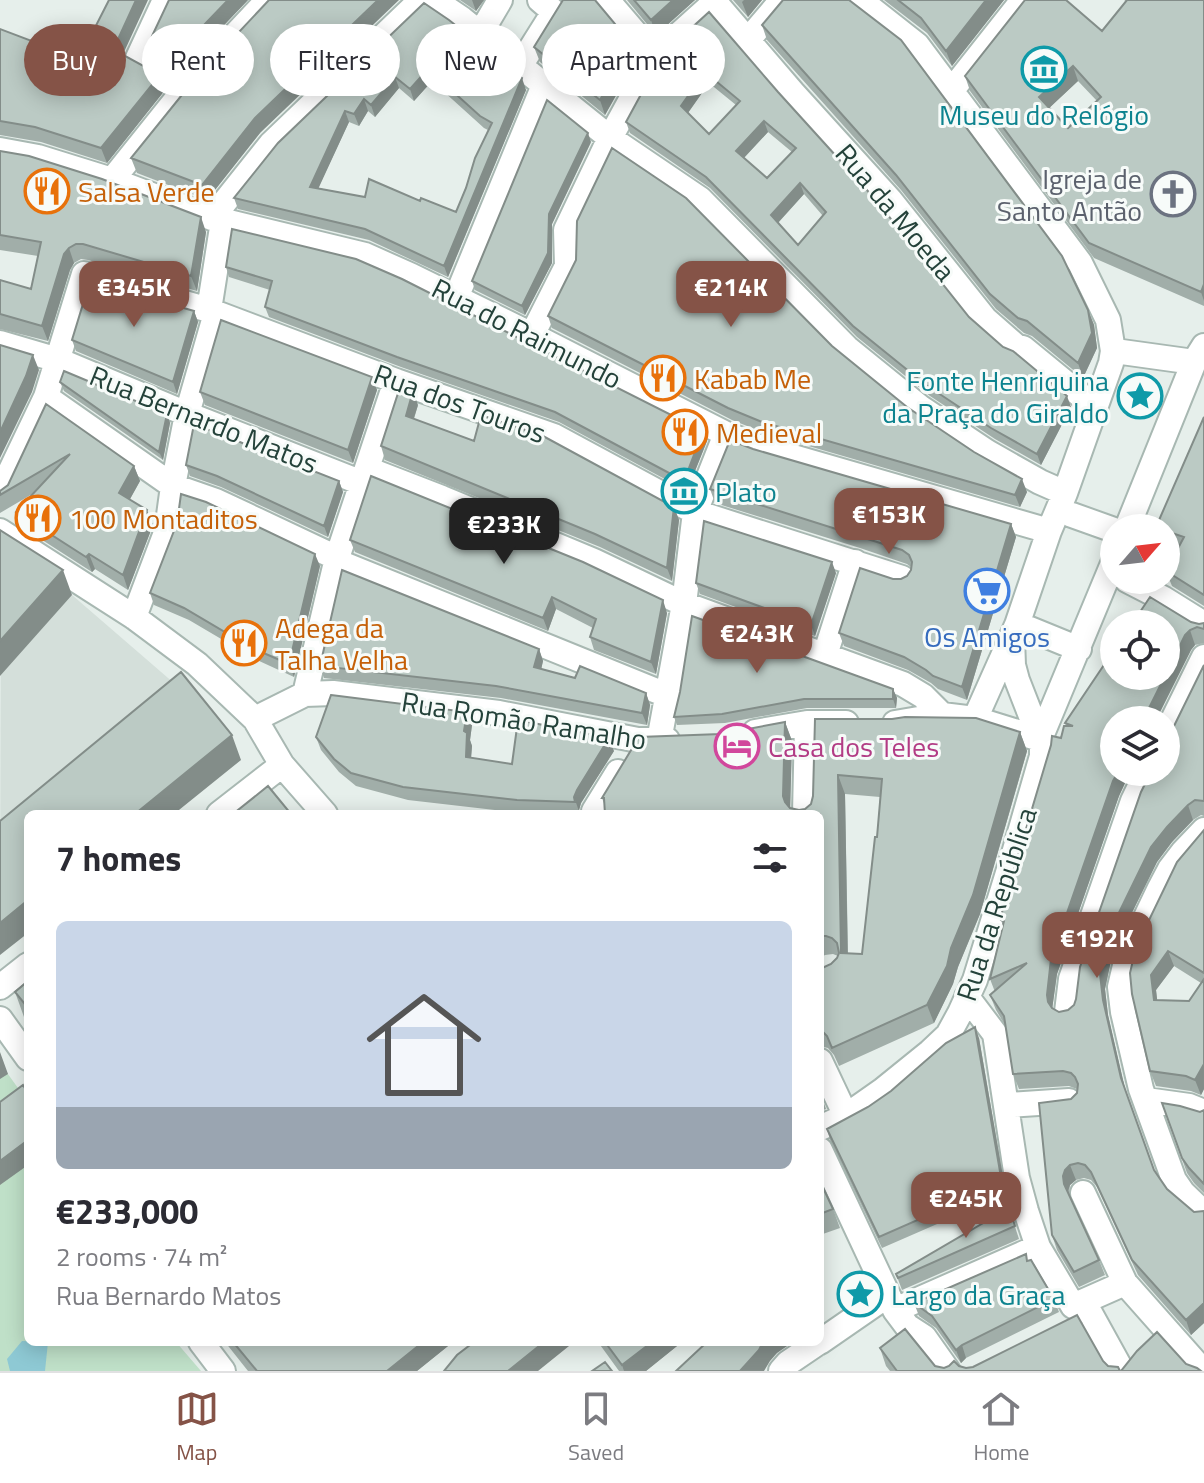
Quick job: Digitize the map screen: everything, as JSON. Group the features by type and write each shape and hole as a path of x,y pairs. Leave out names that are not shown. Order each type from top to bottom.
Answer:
{"street":[{"path":"154,24 165,0"},
{"path":"245,24 268,0"},
{"path":"134,617 167,530 187,414 212,312 218,220 271,144 421,0"},
{"path":"434,0 468,24"},
{"path":"486,24 500,0"},
{"path":"526,56 554,12 540,0"},
{"path":"607,0 628,24"},
{"path":"748,40 782,0"},
{"path":"860,0 917,45 1080,263 1108,320 1117,351 1095,407 1068,504 1049,531 1012,657 1041,747"},
{"path":"952,90 1023,0"},
{"path":"689,24 714,1"},
{"name":"Rua da Moeda","path":"714,1 890,200 985,319 1095,407"},
{"path":"526,71 542,83"},
{"path":"456,298 542,90"},
{"path":"112,180 179,96"},
{"path":"558,96 610,138 700,199 847,348 921,408 1100,522"},
{"path":"532,335 567,266 566,230 633,96"},
{"name":"Rua do Raimundo","path":"0,150 38,157 112,180 218,220 365,255 532,335 726,434 762,448 1049,531"},
{"name":"Rua dos Touros","path":"58,360 84,274 212,312 554,436 695,512 902,578"},
{"name":"Rua Bernardo Matos","path":"0,343 58,360 187,414 364,476 442,498 594,561 684,604 903,684 923,696 942,715"},
{"path":"1117,351 1199,354 1133,514"},
{"path":"0,493 46,397 58,360"},
{"path":"305,694 337,559 396,381"},
{"path":"46,397 173,486 216,501 337,559 669,696"},
{"path":"595,810 648,740 669,696 695,512 726,434"},
{"path":"0,531 134,617 197,664 255,719 282,765 321,810"},
{"path":"825,655 855,562"},
{"name":"Rua da República","path":"824,1126 846,1116 883,1090 948,1035 975,980 1015,850 1041,747 1079,649 1105,594"},
{"path":"1155,594 1204,624"},
{"path":"1021,633 1079,649"},
{"path":"975,719 1021,633"},
{"path":"1180,706 1204,657"},
{"name":"Rua Romão Ramalho","path":"255,719 305,694 333,693 499,713 648,740 686,740"},
{"path":"727,738 807,723 899,723 942,715 975,719 1041,747"},
{"path":"805,810 807,723"},
{"path":"224,810 282,765"},
{"path":"1067,1012 1071,979 1140,786"},
{"path":"1204,830 1183,852 1165,879 1127,957 1120,987 1123,1012 1146,1100 1174,1180 1204,1213"},
{"path":"0,987 24,968"},
{"path":"967,997 995,1034 1017,1178 1038,1247 1076,1315 1122,1371"},
{"path":"0,1019 24,1052"},
{"path":"824,1069 846,1116"},
{"path":"1146,1100 1189,1106 1204,1112"},
{"path":"1007,1105 1069,1101"},
{"path":"824,1159 892,1302 907,1326 924,1337 948,1371"},
{"path":"1083,1193 1125,1283 1203,1371"},
{"path":"824,1340 892,1302 1038,1247"},
{"path":"1076,1315 1125,1283"},
{"path":"204,1346 223,1371"},
{"path":"784,1367 814,1346"}],"shaded area":[{"path":"1,545 72,595 190,697 241,760 227,770 46,810 24,810 24,834 0,955"}],"green space":[{"path":"0,1063 24,1096 24,1346 179,1346 201,1371 0,1371"}],"water":[{"name":"Fonte Henriquina da Praça do Giraldo","path":"1140,372 1156,378 1162,394 1156,410 1140,416 1124,410 1118,394 1124,378"},
{"path":"22,1341 24,1346 48,1346 45,1371 10,1371 7,1359"}],"building":[{"path":"109,0 136,0 125,24 97,24"},
{"path":"169,0 228,0 205,24 158,24"},
{"path":"269,0 378,0 353,24 270,24 270,96 278,96 255,118 202,185 131,158 181,96 254,96 254,24 246,24"},
{"path":"563,0 595,0 615,24 548,24"},
{"path":"634,0 673,0 651,20"},
{"path":"783,0 849,0 901,40 1062,256 1088,310 1092,333 1078,363 990,294 896,175 762,25"},
{"path":"898,0 986,0 946,51 921,18"},
{"path":"1025,0 1066,0 1102,31 1127,0 1204,0 1204,284 1201,292 1089,243 965,76","holes":["1073,66 1101,97 1068,128 1039,97"]},
{"path":"424,3 454,24 416,24 416,82 410,89 400,81 400,26"},
{"path":"709,12 719,24 696,24"},
{"path":"0,29 24,38 24,96 126,96 126,57 142,65 143,96 101,148 35,127 0,121"},
{"path":"725,31 875,199 969,317 1067,396 1037,454 926,385 853,326 706,177 626,122 640,96 688,96 681,106 709,134 740,101 725,89","holes":["764,121 796,148 767,178 736,151","800,183 826,212 798,245 771,215"]},
{"path":"542,34 542,53 534,47"},
{"path":"327,96 379,96 371,105 364,99 354,114 345,111 310,187 365,197 369,179 420,201 421,198 456,212 475,158 492,123 458,96 515,96 444,266 365,229 234,198 278,143"},
{"path":"547,100 588,133 549,214 548,253 522,306 472,281"},
{"path":"612,148 686,198 832,346 907,407 974,452 1022,479 1015,495 762,422 728,408 548,316 576,260 577,221"},
{"path":"0,151 29,156 102,179 201,217 191,276 76,244 64,254 42,326 0,314 0,280 31,289 41,242 0,235"},
{"path":"232,229 356,259 402,279 703,431 684,481 555,412 265,307 272,281 226,267"},
{"path":"90,281 194,311 173,382 72,340"},
{"path":"221,320 372,377 348,450 200,392"},
{"path":"0,345 33,355 0,432"},
{"path":"64,371 167,414 159,452 60,382"},
{"path":"400,387 413,391 406,416 474,441 481,415 543,436 674,507 667,568 595,534 381,446"},
{"path":"46,404 134,466 119,493 147,510 123,575 89,554 86,557 16,512 70,454 0,495 0,491 8,485"},
{"path":"1204,417 1204,595 1180,580 1180,545 1184,537 1180,536 1180,514 1162,514"},
{"path":"194,424 339,481 324,526 217,476 186,465"},
{"path":"730,440 1011,524 962,687 933,676 904,657 839,633 860,568 901,579 911,570 909,555 902,550 710,489"},
{"path":"371,476 583,562 663,600 651,662 590,637 596,619 552,597 543,618 350,540"},
{"path":"181,494 206,502 315,554 289,664 252,648 184,608 150,593 177,523"},
{"path":"704,521 832,562 811,625 696,583"},
{"path":"0,530 63,570 0,641"},
{"path":"342,570 539,649 534,667 575,678 580,666 646,693 642,713 496,686 320,666"},
{"path":"1150,597 1171,610 1141,610"},
{"path":"1180,615 1191,622 1204,623 1204,629 1197,627 1185,635 1180,645"},
{"path":"692,616 893,689 893,699 804,699 722,714 674,717"},
{"path":"1204,665 1204,801 1195,800 1188,805 1151,847 1108,935 1100,974 1121,1078 1154,1170 1167,1189 1194,1212 1204,1211 1204,1303 1186,1320 1132,1260 1091,1172 1078,1163 1065,1170 1064,1184 1099,1260 1074,1272 1052,1235 1039,1103 1071,1099 1077,1093 1078,1084 1071,1073 1063,1071 1013,1074 1004,1016 990,995 1027,963 990,979 1004,921 1001,920 1003,906 1052,736 1061,738 1064,726 1073,726 1065,723 1100,671 1100,690 1158,690 1150,706 1100,706 1100,786 1111,786 1051,959 1048,1002 1059,1012 1074,1005 1080,967 1144,786 1180,786 1180,714"},
{"path":"181,672 232,735 140,810 24,810 24,903 0,923 0,821"},
{"path":"331,695 467,712 464,731 467,733 466,757 512,764 518,720 609,738 577,790 575,802 517,800 403,787 351,773 334,759 316,737"},
{"path":"976,718 1020,732 973,895 951,948 947,966 927,1005 832,1048 824,1033 824,967 831,964 839,953 837,943 824,936 824,810 799,810 811,804 813,796 815,719","holes":["838,775 882,779 862,954 841,953"]},
{"path":"785,722 783,796 790,808 799,810 605,810 602,798 639,737 721,734"},
{"path":"268,786 288,810 238,810"},
{"path":"1204,830 1204,973 1168,951 1151,975 1154,1000 1189,1001 1204,979 1204,1064 1195,1080 1150,1071 1130,973 1136,947 1177,862"},
{"path":"24,984 24,1003 15,992"},
{"path":"975,1027 1002,1183 879,1237 827,1129 868,1107 946,1043"},
{"path":"23,1085 24,1143 0,1161 0,1102"},
{"path":"1162,1103 1200,1112 1204,1110 1204,1184 1182,1158"},
{"path":"824,1190 833,1209 824,1212"},
{"path":"1009,1208 1015,1226 898,1278 896,1274"},
{"path":"1026,1254 1027,1261 1031,1260 1054,1299 956,1350 932,1316 914,1303"},
{"path":"1077,1315 1103,1361 1108,1366 1118,1367 1120,1371 897,1371 880,1348 905,1329 935,1366 944,1368 954,1361 959,1366 973,1367"},
{"path":"1157,1332 1186,1364 1201,1371 1121,1371"},
{"path":"236,1346 418,1346 387,1371 257,1371"},
{"path":"469,1346 539,1346 508,1371 444,1371"},
{"path":"608,1346 647,1346 622,1365"},
{"path":"703,1346 761,1346 740,1371 676,1371"},
{"path":"605,1362 612,1371 592,1371"}],"place":[{"name":"Museu do Relógio","path":"1044,69"},
{"name":"Salsa Verde","path":"47,191"},
{"name":"Igreja de Santo Antão","path":"1173,194"},
{"name":"Kabab Me","path":"663,378"},
{"name":"Fonte Henriquina da Praça do Giraldo","path":"1140,396"},
{"name":"Medieval","path":"685,432"},
{"name":"Plato","path":"684,491"},
{"name":"100 Montaditos","path":"38,518"},
{"name":"Os Amigos","path":"987,591"},
{"name":"Adega da Talha Velha","path":"244,643"},
{"name":"Casa dos Teles","path":"737,746"},
{"name":"Largo da Graça","path":"860,1294"}]}
